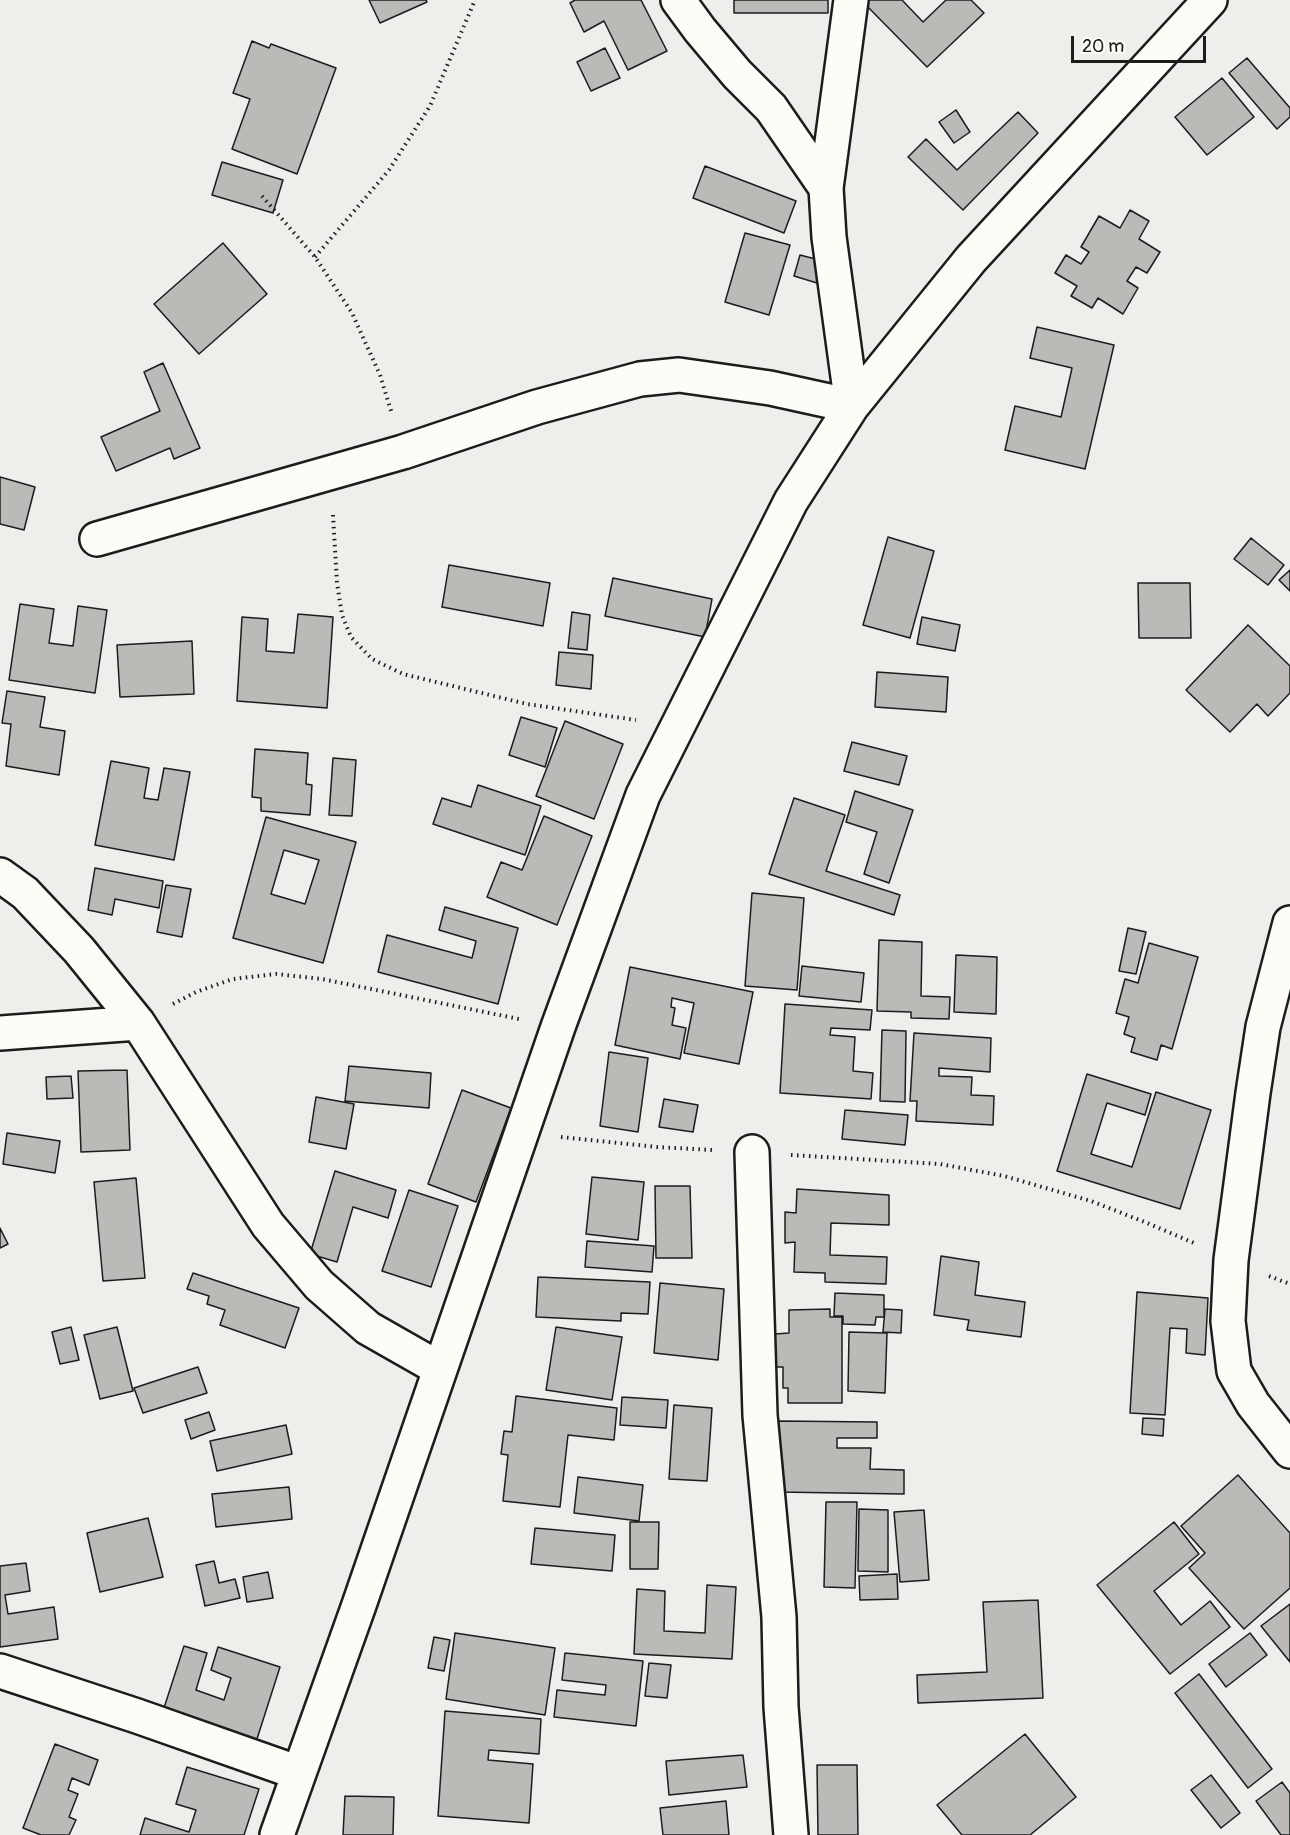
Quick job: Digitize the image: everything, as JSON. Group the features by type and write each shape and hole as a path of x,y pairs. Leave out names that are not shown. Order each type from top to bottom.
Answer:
{"street":[{"path":"678,0 737,74 771,108 826,188"},
{"path":"851,0 826,188 829,237 852,406"},
{"path":"277,1835 558,1027 643,795 791,501 852,406 971,258 1210,0"},
{"path":"97,539 403,452 537,407 640,379 679,375 770,388 852,406"},
{"path":"0,875 25,892 79,950 138,1023 268,1225 319,1285 368,1328 440,1369"},
{"path":"1290,923 1263,1027 1231,1260 1227,1321 1234,1371 1253,1404 1290,1451"},
{"path":"0,1033 138,1023"},
{"path":"752,1152 760,1416 779,1617 781,1707 791,1835"},
{"path":"0,1671 299,1773"}],"path":[{"path":"315,257 389,170 430,106 475,0"},
{"path":"262,196 315,257 352,313 380,375 403,452"},
{"path":"331,471 337,582 342,615 351,637 372,659 403,674 527,704 598,716 679,725"},
{"path":"138,1023 196,992 233,979 276,974 322,979 558,1027"},
{"path":"522,1132 657,1147 940,1164 1004,1176 1091,1201 1231,1260"}],"building":[{"path":"369,0 426,0 427,2 380,23"},
{"path":"575,0 641,0 667,51 628,70 604,21 584,32 570,3"},
{"path":"734,0 828,0 828,13 734,13"},
{"path":"865,0 902,0 923,22 946,0 971,0 984,13 927,67 863,2"},
{"path":"252,41 269,48 271,44 336,68 297,174 232,149 250,99 233,93"},
{"path":"605,48 620,78 591,91 577,62"},
{"path":"1247,58 1290,108 1290,117 1277,129 1229,73"},
{"path":"1222,78 1254,117 1207,155 1175,117"},
{"path":"956,110 970,132 954,143 939,122"},
{"path":"1018,112 1038,133 963,210 908,157 926,139 957,170"},
{"path":"222,162 283,180 273,213 212,195"},
{"path":"705,166 796,201 784,233 693,198"},
{"path":"1130,210 1149,221 1139,239 1160,252 1147,273 1136,267 1127,281 1138,288 1123,314 1098,298 1092,308 1071,296 1077,286 1055,273 1066,255 1081,264 1089,252 1081,247 1099,216 1120,228"},
{"path":"745,233 790,245 769,315 725,302"},
{"path":"223,243 267,294 199,354 154,304"},
{"path":"800,255 823,261 817,283 794,276"},
{"path":"1037,327 1114,345 1085,469 1005,450 1015,406 1061,417 1072,368 1030,358"},
{"path":"163,363 200,448 174,459 170,448 116,471 101,437 160,411 144,372"},
{"path":"0,477 35,487 24,530 0,524"},
{"path":"888,537 934,551 910,638 863,625"},
{"path":"1251,538 1284,565 1268,585 1234,559"},
{"path":"449,565 550,583 543,626 442,607"},
{"path":"1290,570 1290,591 1279,580"},
{"path":"613,578 712,599 705,637 605,616"},
{"path":"1138,583 1190,583 1191,638 1139,638"},
{"path":"20,604 54,609 49,643 73,646 78,606 107,610 95,693 9,680"},
{"path":"572,612 590,615 587,650 568,648"},
{"path":"298,614 333,617 327,708 237,701 242,617 268,619 266,651 294,653"},
{"path":"922,617 960,625 955,651 917,644"},
{"path":"1248,625 1290,666 1290,693 1268,716 1257,704 1230,732 1186,690"},
{"path":"192,641 194,694 120,697 117,645"},
{"path":"559,652 593,655 591,689 556,685"},
{"path":"877,672 948,677 946,712 875,707"},
{"path":"7,691 45,697 40,727 65,731 59,775 6,766 11,724 2,723"},
{"path":"521,717 557,728 545,767 509,755"},
{"path":"565,721 623,744 594,819 536,796"},
{"path":"852,742 907,756 899,785 844,771"},
{"path":"255,749 308,753 306,784 312,785 310,815 261,811 261,798 252,797"},
{"path":"333,758 356,760 352,816 329,815"},
{"path":"111,761 149,768 144,798 158,800 164,768 190,772 174,860 95,845"},
{"path":"478,785 541,806 525,855 433,824 442,798 471,807"},
{"path":"855,791 913,810 889,883 864,874 877,832 846,822"},
{"path":"794,798 845,815 826,871 900,895 894,915 769,874"},
{"path":"544,816 592,836 557,925 487,897 501,862 522,870"},
{"path":"266,817 356,842 323,963 233,938","holes":["284,850 319,860 305,904 271,894"]},
{"path":"95,868 163,881 159,908 115,899 112,915 88,910"},
{"path":"166,885 191,889 182,937 157,932"},
{"path":"752,893 804,898 797,990 745,986"},
{"path":"445,907 518,928 498,1004 378,972 387,935 472,958 476,941 439,930"},
{"path":"1128,928 1146,932 1136,974 1119,971"},
{"path":"879,940 922,942 921,996 950,997 949,1019 911,1018 911,1012 877,1011"},
{"path":"1149,943 1198,957 1172,1049 1161,1045 1157,1060 1131,1052 1135,1038 1124,1034 1129,1017 1116,1013 1125,979 1138,983"},
{"path":"956,955 997,957 996,1014 954,1012"},
{"path":"802,966 864,973 861,1002 799,996"},
{"path":"630,967 753,992 739,1064 684,1053 694,1003 672,998 671,1007 675,1008 672,1025 686,1028 680,1059 615,1045"},
{"path":"785,1004 872,1010 870,1030 831,1028 830,1035 855,1037 853,1071 873,1073 871,1099 780,1093"},
{"path":"882,1030 906,1031 905,1102 880,1101"},
{"path":"914,1033 991,1038 990,1072 939,1068 939,1076 972,1077 971,1095 994,1096 993,1125 916,1121 917,1101 910,1101"},
{"path":"609,1052 648,1058 638,1132 600,1126"},
{"path":"349,1066 431,1073 429,1108 345,1101"},
{"path":"127,1070 130,1150 81,1152 78,1071"},
{"path":"1087,1074 1151,1094 1145,1115 1107,1103 1091,1154 1132,1167 1156,1092 1211,1110 1180,1209 1057,1171"},
{"path":"71,1076 73,1098 47,1099 46,1077"},
{"path":"462,1090 511,1108 476,1202 428,1184"},
{"path":"316,1097 354,1104 346,1149 309,1142"},
{"path":"664,1099 698,1105 693,1132 659,1127"},
{"path":"845,1110 908,1115 905,1145 842,1139"},
{"path":"7,1133 60,1141 55,1173 3,1164"},
{"path":"335,1171 396,1190 388,1218 353,1207 337,1262 310,1254"},
{"path":"592,1177 644,1182 638,1240 586,1234"},
{"path":"136,1178 145,1278 103,1281 94,1182"},
{"path":"655,1186 690,1186 692,1258 656,1258"},
{"path":"797,1189 889,1195 889,1225 831,1223 830,1255 887,1257 886,1284 825,1282 825,1273 794,1272 795,1242 785,1243 785,1212 796,1213"},
{"path":"409,1190 458,1206 431,1287 382,1271"},
{"path":"0,1228 8,1244 0,1248"},
{"path":"587,1241 654,1246 652,1272 585,1267"},
{"path":"941,1256 979,1262 975,1295 1025,1302 1021,1337 967,1330 969,1320 934,1315"},
{"path":"193,1273 299,1308 285,1348 220,1325 225,1310 207,1304 209,1296 187,1289"},
{"path":"538,1277 650,1282 648,1314 621,1313 621,1321 536,1317"},
{"path":"660,1283 724,1289 718,1360 654,1353"},
{"path":"1137,1292 1208,1298 1205,1355 1186,1353 1187,1329 1170,1328 1165,1415 1130,1413"},
{"path":"835,1293 884,1295 884,1317 876,1317 875,1325 843,1324 843,1316 834,1316"},
{"path":"830,1309 830,1317 842,1317 842,1403 788,1403 788,1388 783,1388 783,1367 775,1367 775,1334 789,1333 789,1310"},
{"path":"885,1309 902,1310 901,1333 883,1332"},
{"path":"71,1327 79,1360 60,1364 52,1332"},
{"path":"117,1327 133,1391 100,1399 84,1335"},
{"path":"556,1327 622,1337 612,1400 546,1390"},
{"path":"849,1332 887,1333 885,1393 848,1391"},
{"path":"198,1367 207,1393 143,1413 134,1388"},
{"path":"516,1396 617,1408 614,1440 568,1435 560,1507 503,1501 508,1455 501,1454 504,1431 512,1432"},
{"path":"622,1397 668,1400 666,1428 620,1425"},
{"path":"674,1405 712,1408 707,1481 669,1479"},
{"path":"209,1412 215,1430 191,1439 185,1420"},
{"path":"1143,1418 1164,1419 1163,1436 1142,1434"},
{"path":"778,1421 877,1422 877,1438 837,1438 837,1448 871,1448 870,1469 904,1470 904,1494 778,1492"},
{"path":"286,1425 292,1454 217,1471 210,1441"},
{"path":"1238,1475 1290,1533 1290,1588 1244,1629 1189,1568 1205,1553 1181,1526"},
{"path":"578,1477 643,1485 639,1521 574,1513"},
{"path":"289,1487 292,1519 216,1527 212,1494"},
{"path":"826,1502 857,1502 855,1588 824,1587"},
{"path":"859,1509 888,1510 888,1572 858,1571"},
{"path":"924,1510 929,1580 900,1582 894,1512"},
{"path":"148,1518 163,1577 100,1592 87,1533"},
{"path":"630,1522 659,1522 658,1569 630,1569"},
{"path":"1174,1522 1199,1554 1154,1591 1181,1625 1210,1601 1230,1627 1170,1674 1097,1585"},
{"path":"535,1528 615,1535 612,1571 531,1564"},
{"path":"214,1561 219,1583 235,1579 240,1598 205,1606 196,1565"},
{"path":"26,1563 30,1591 5,1595 8,1614 54,1607 58,1639 0,1647 0,1566"},
{"path":"268,1572 273,1598 247,1602 243,1577"},
{"path":"897,1574 898,1599 860,1600 859,1576"},
{"path":"707,1585 736,1587 732,1659 634,1654 637,1589 665,1591 664,1631 705,1633"},
{"path":"1038,1600 1043,1698 918,1703 917,1675 987,1672 983,1602"},
{"path":"1290,1604 1290,1662 1261,1626"},
{"path":"455,1633 555,1648 545,1715 446,1699"},
{"path":"1250,1633 1267,1655 1226,1687 1209,1664"},
{"path":"434,1637 450,1640 444,1671 428,1668"},
{"path":"184,1646 207,1653 196,1690 224,1700 231,1678 211,1670 218,1647 280,1667 256,1742 163,1711"},
{"path":"565,1653 643,1661 636,1726 554,1717 557,1690 605,1695 606,1685 562,1680"},
{"path":"649,1663 671,1665 667,1698 645,1696"},
{"path":"1199,1674 1272,1769 1248,1788 1175,1693"},
{"path":"445,1711 541,1719 539,1754 489,1750 488,1760 533,1764 529,1823 438,1816"},
{"path":"1025,1734 1076,1797 1030,1835 962,1835 937,1805"},
{"path":"55,1744 98,1760 89,1785 72,1778 68,1790 78,1794 69,1817 76,1820 69,1835 41,1835 23,1828"},
{"path":"743,1755 747,1787 669,1795 666,1761"},
{"path":"817,1765 857,1765 858,1835 818,1835"},
{"path":"187,1767 259,1789 244,1835 140,1835 145,1818 189,1832 196,1810 176,1804"},
{"path":"1211,1775 1240,1813 1221,1828 1191,1790"},
{"path":"1282,1782 1290,1793 1290,1835 1281,1835 1256,1801"},
{"path":"345,1796 394,1797 393,1835 343,1835"},
{"path":"726,1801 729,1835 663,1835 660,1808"}]}
